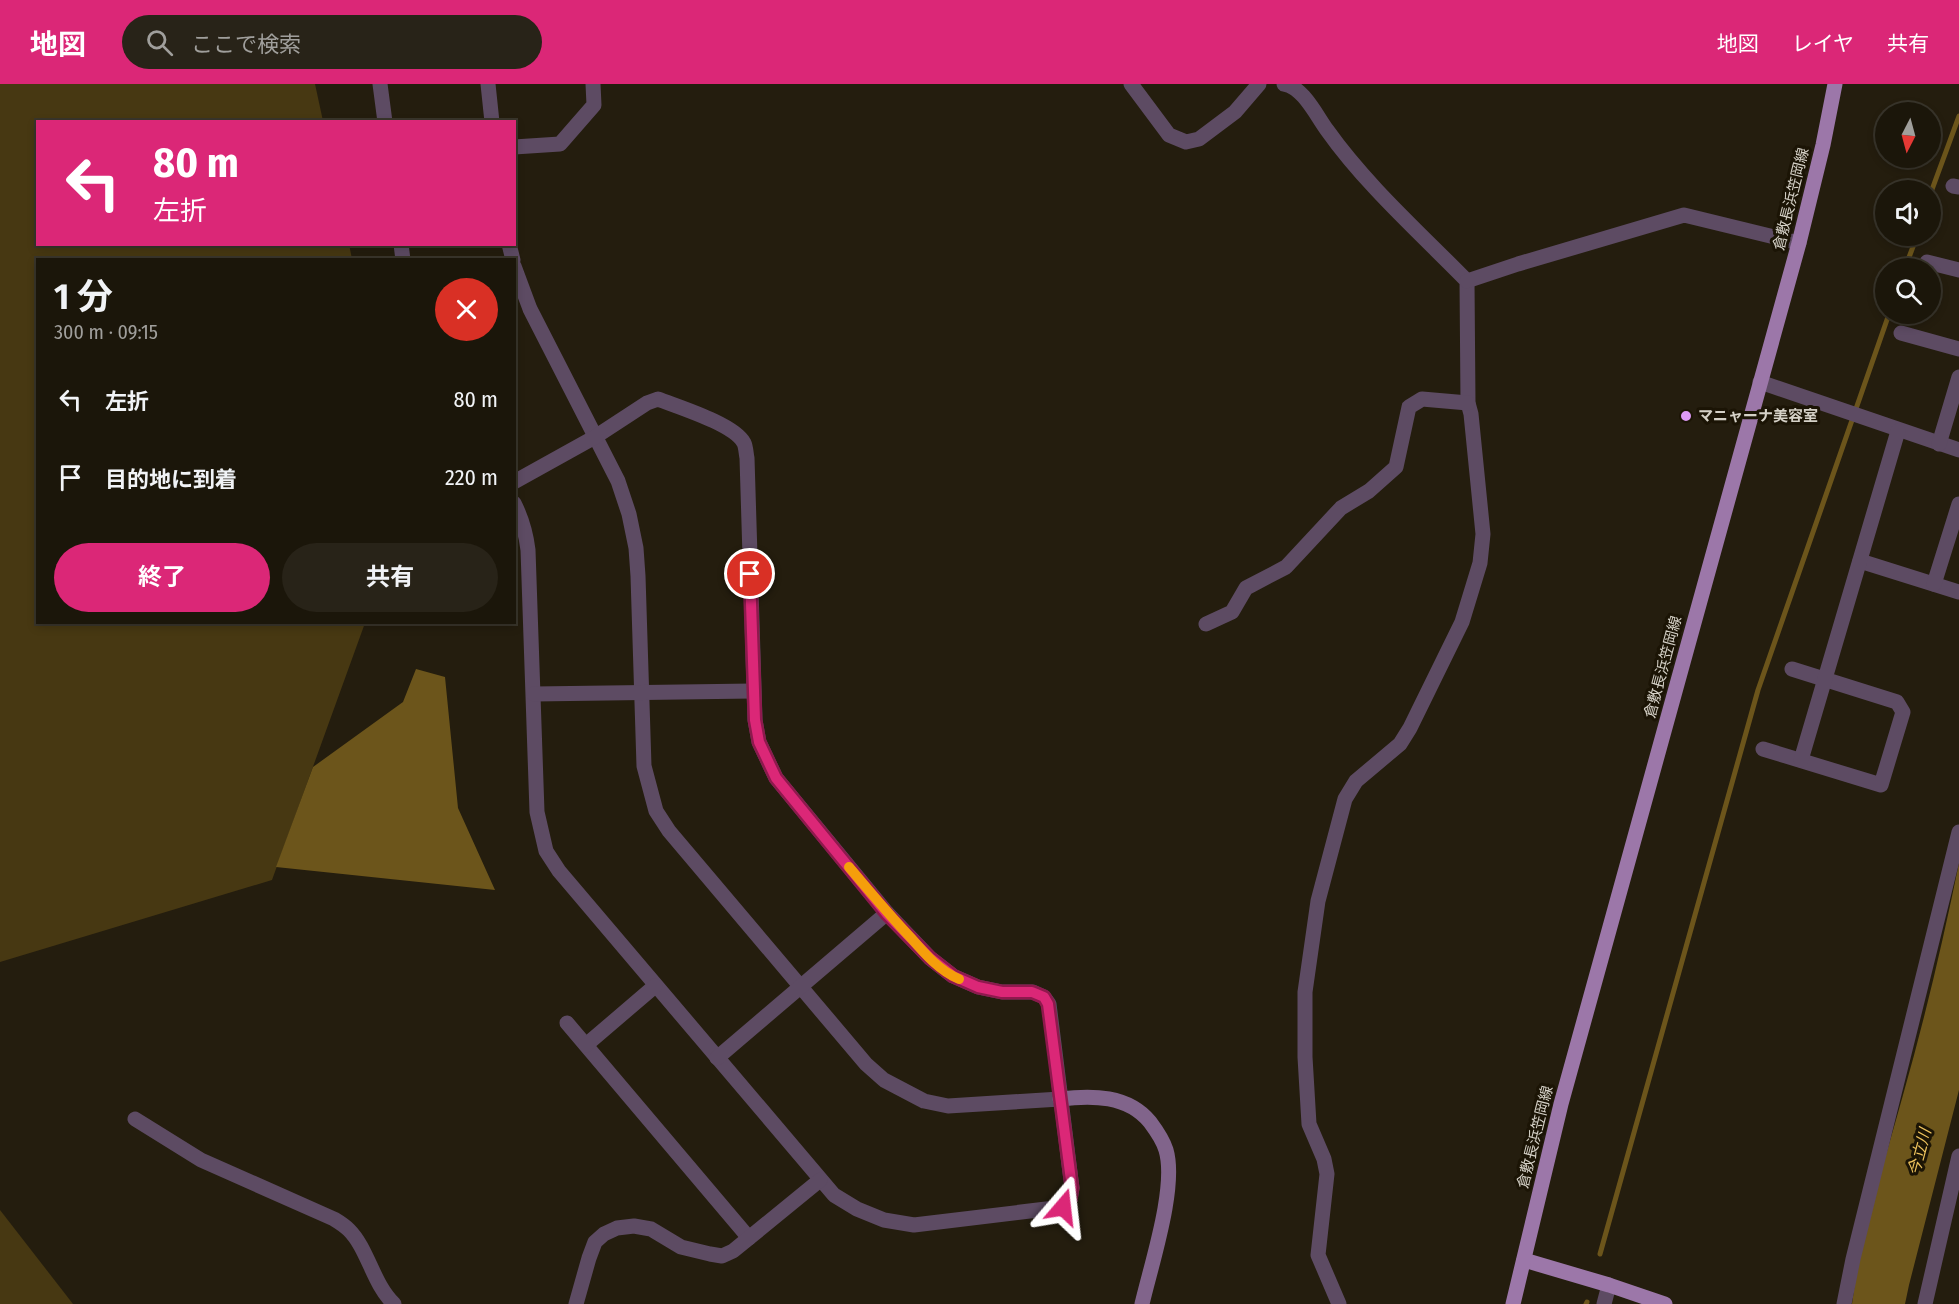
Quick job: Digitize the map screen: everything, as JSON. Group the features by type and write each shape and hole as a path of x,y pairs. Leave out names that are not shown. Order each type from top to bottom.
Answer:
{"main road":[{"name":"倉敷長浜笠岡線","path":"1513,1304 1561,1104 1799,243 1835,84"},
{"path":"1524,1260 1665,1304"}],"street":[{"path":"380,84 385,120"},
{"path":"488,84 492,120"},
{"path":"516,147 560,144 594,105 594,84"},
{"path":"1131,84 1169,135 1186,142 1199,139 1235,112 1259,84"},
{"path":"1284,84 1289,85 1303,96 1346,157 1467,281 1468,403 1472,414 1483,534 1480,563 1462,622 1410,728 1400,744 1356,780 1345,798 1318,901 1305,992 1305,1057 1309,1124 1324,1159 1327,1174 1318,1255 1339,1304"},
{"path":"1467,281 1684,215 1799,243"},
{"path":"1941,266 1959,270"},
{"path":"516,271 530,309 618,482 629,514 636,548 644,766 656,811 669,831 799,987 866,1064 884,1080 924,1101 948,1106 1087,1095 1130,1105 1145,1116 1157,1131 1166,1150 1169,1170 1168,1194 1142,1304"},
{"path":"1901,333 1959,349"},
{"path":"1939,444 1959,377"},
{"path":"1760,382 1959,450"},
{"path":"516,481 595,437 647,403 658,399 718,423 734,433 744,443 747,458 753,691 759,742 776,778 887,914 930,958 953,976 978,987 1002,992 1032,992 1044,997 1048,1004 1072,1188 1070,1200 1063,1207 914,1225 884,1220 857,1209 834,1195 559,871 546,851 537,812 526,534 522,517 516,506"},
{"path":"1206,624 1232,612 1246,588 1286,567 1341,508 1369,491 1396,467 1409,407 1422,399 1468,403"},
{"path":"1801,760 1898,431"},
{"path":"1934,584 1959,504"},
{"path":"1860,561 1959,592"},
{"path":"1763,749 1881,785 1903,712 1897,702 1792,669"},
{"path":"534,694 753,691"},
{"path":"1844,1304 1853,1259 1959,832"},
{"path":"717,1058 887,914"},
{"path":"586,1045 655,986"},
{"path":"567,1023 749,1238"},
{"path":"135,1119 201,1160 334,1219 349,1230 358,1242 381,1287 394,1304"},
{"path":"1924,1304 1959,1156"},
{"path":"576,1304 595,1242 604,1233 617,1228 634,1226 651,1229 681,1247 722,1256 733,1251 820,1180"},
{"path":"1604,1304 1609,1285"}],"shaded area":[{"path":"0,84 315,84 323,120 36,120 36,246 349,246 352,258 36,258 36,624 365,624 272,880 0,962"},
{"path":"0,1210 73,1304 0,1304"}],"water":[{"path":"416,669 445,677 458,808 495,890 276,867 313,767 403,702"},
{"name":"今立川","path":"1959,863 1959,1090 1905,1304 1852,1304 1867,1225 1926,1008"}],"waterway":[{"path":"1936,180 1959,116"},
{"path":"1909,258 1913,246"},
{"path":"1600,1254 1758,690 1886,324"}],"slow traffic":[{"path":"849,867 887,914 930,958 959,979"}],"place":[{"name":"マニャーナ美容室","path":"1686,416"}],"route":[{"path":"750,574 755,720 759,742 776,778 887,914 930,958 953,976 978,987 1002,992 1032,992 1044,997 1048,1004 1072,1188 1070,1200 1063,1207"}]}
